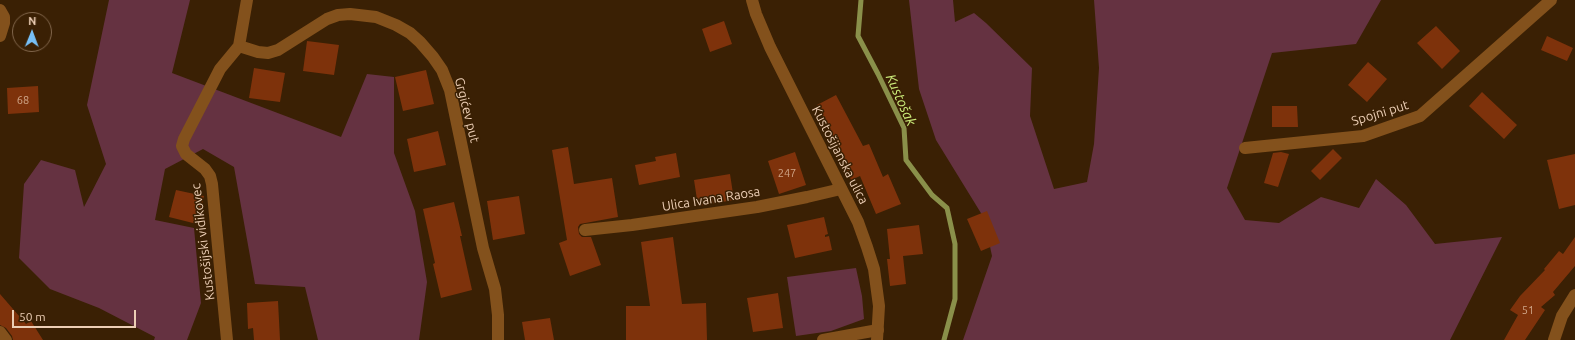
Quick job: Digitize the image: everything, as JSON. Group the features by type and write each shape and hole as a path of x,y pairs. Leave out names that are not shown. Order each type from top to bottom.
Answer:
{"street":[{"name":"Kustošijski vidikovec","path":"227,340 212,184 210,176 205,169 186,154 182,146 184,139 220,69 238,46 247,0"},
{"name":"Kustošijanska ulica","path":"752,0 756,14 770,47 858,222 874,269 879,306 878,335 823,340"},
{"name":"Spojni put","path":"1245,148 1363,136 1420,116 1551,0"},
{"path":"0,10 4,17 4,23 0,36"},
{"name":"Grgićev put","path":"238,46 258,52 268,53 278,50 328,19 338,15 350,14 376,17 396,25 410,33 420,42 442,70 450,90 483,248 495,289 498,315 498,340"},
{"name":"Ulica Ivana Raosa","path":"585,230 632,225 757,207 841,189"},
{"path":"1554,340 1562,316 1575,295"},
{"path":"0,332 6,340"}],"shaded area":[{"path":"109,0 190,0 172,73 341,137 367,74 394,77 394,153 415,211 427,282 419,340 318,340 305,287 255,284 234,167 203,149 165,169 155,220 194,228 201,303 187,340 154,340 155,337 99,308 50,289 19,258 24,184 41,160 75,170 84,207 106,164 87,105"},
{"path":"909,0 953,0 955,22 974,13 1032,68 1030,116 1054,189 1087,182 1094,144 1099,68 1094,0 1381,0 1356,44 1272,53 1227,188 1245,220 1279,223 1321,197 1359,208 1376,179 1406,205 1435,244 1502,237 1450,340 963,340 992,256 984,218 936,140 919,89"},
{"path":"856,268 862,296 864,319 831,331 796,336 787,277"}],"building":[{"path":"724,21 732,44 710,52 702,29"},
{"path":"1436,26 1460,51 1442,69 1417,43"},
{"path":"1547,36 1573,48 1567,61 1541,50"},
{"path":"307,41 339,45 334,75 303,71"},
{"path":"1368,62 1387,79 1367,102 1348,85"},
{"path":"254,68 285,73 280,102 249,98"},
{"path":"426,70 434,104 403,111 395,77"},
{"path":"38,86 39,112 8,114 7,88"},
{"path":"1482,92 1517,125 1504,139 1469,106"},
{"path":"836,95 863,146 869,144 883,177 888,174 901,204 876,214 860,176 851,180 841,156 843,155 817,105"},
{"path":"1272,106 1297,106 1298,127 1272,127"},
{"path":"438,131 446,165 414,172 407,139"},
{"path":"568,147 574,184 612,178 618,217 580,224 578,227 579,234 582,237 591,237 601,265 570,276 559,243 567,240 552,150"},
{"path":"1333,149 1342,158 1320,180 1311,171"},
{"path":"795,152 806,185 779,194 768,161"},
{"path":"1281,152 1289,154 1278,187 1264,183 1273,153"},
{"path":"676,153 680,177 639,185 635,165 656,161 655,157"},
{"path":"1575,154 1575,205 1559,209 1547,160"},
{"path":"730,174 734,200 698,206 694,180"},
{"path":"176,190 204,196 197,224 169,217"},
{"path":"519,196 525,234 493,240 487,201"},
{"path":"454,202 472,290 441,298 423,209"},
{"path":"987,211 1000,243 981,251 967,219"},
{"path":"824,217 828,234 825,235 825,237 829,236 832,250 795,258 787,225"},
{"path":"919,225 923,254 903,256 906,284 890,286 887,259 890,259 887,229"},
{"path":"673,237 682,304 706,303 707,340 626,340 626,306 650,306 641,242"},
{"path":"1575,237 1575,266 1553,292 1555,295 1541,307 1545,310 1525,340 1504,340 1518,315 1510,310 1520,296 1545,270 1544,269 1559,251 1563,254"},
{"path":"778,293 783,328 753,332 747,298"},
{"path":"0,294 26,324 31,321 43,340 13,340 6,328 0,325"},
{"path":"278,301 280,340 254,340 253,328 248,329 247,303"},
{"path":"550,318 554,340 525,340 522,322"}],"waterway":[{"name":"Kustošak","path":"861,0 858,36 904,128 906,160 932,195 947,208 955,244 955,299 944,340"}]}
